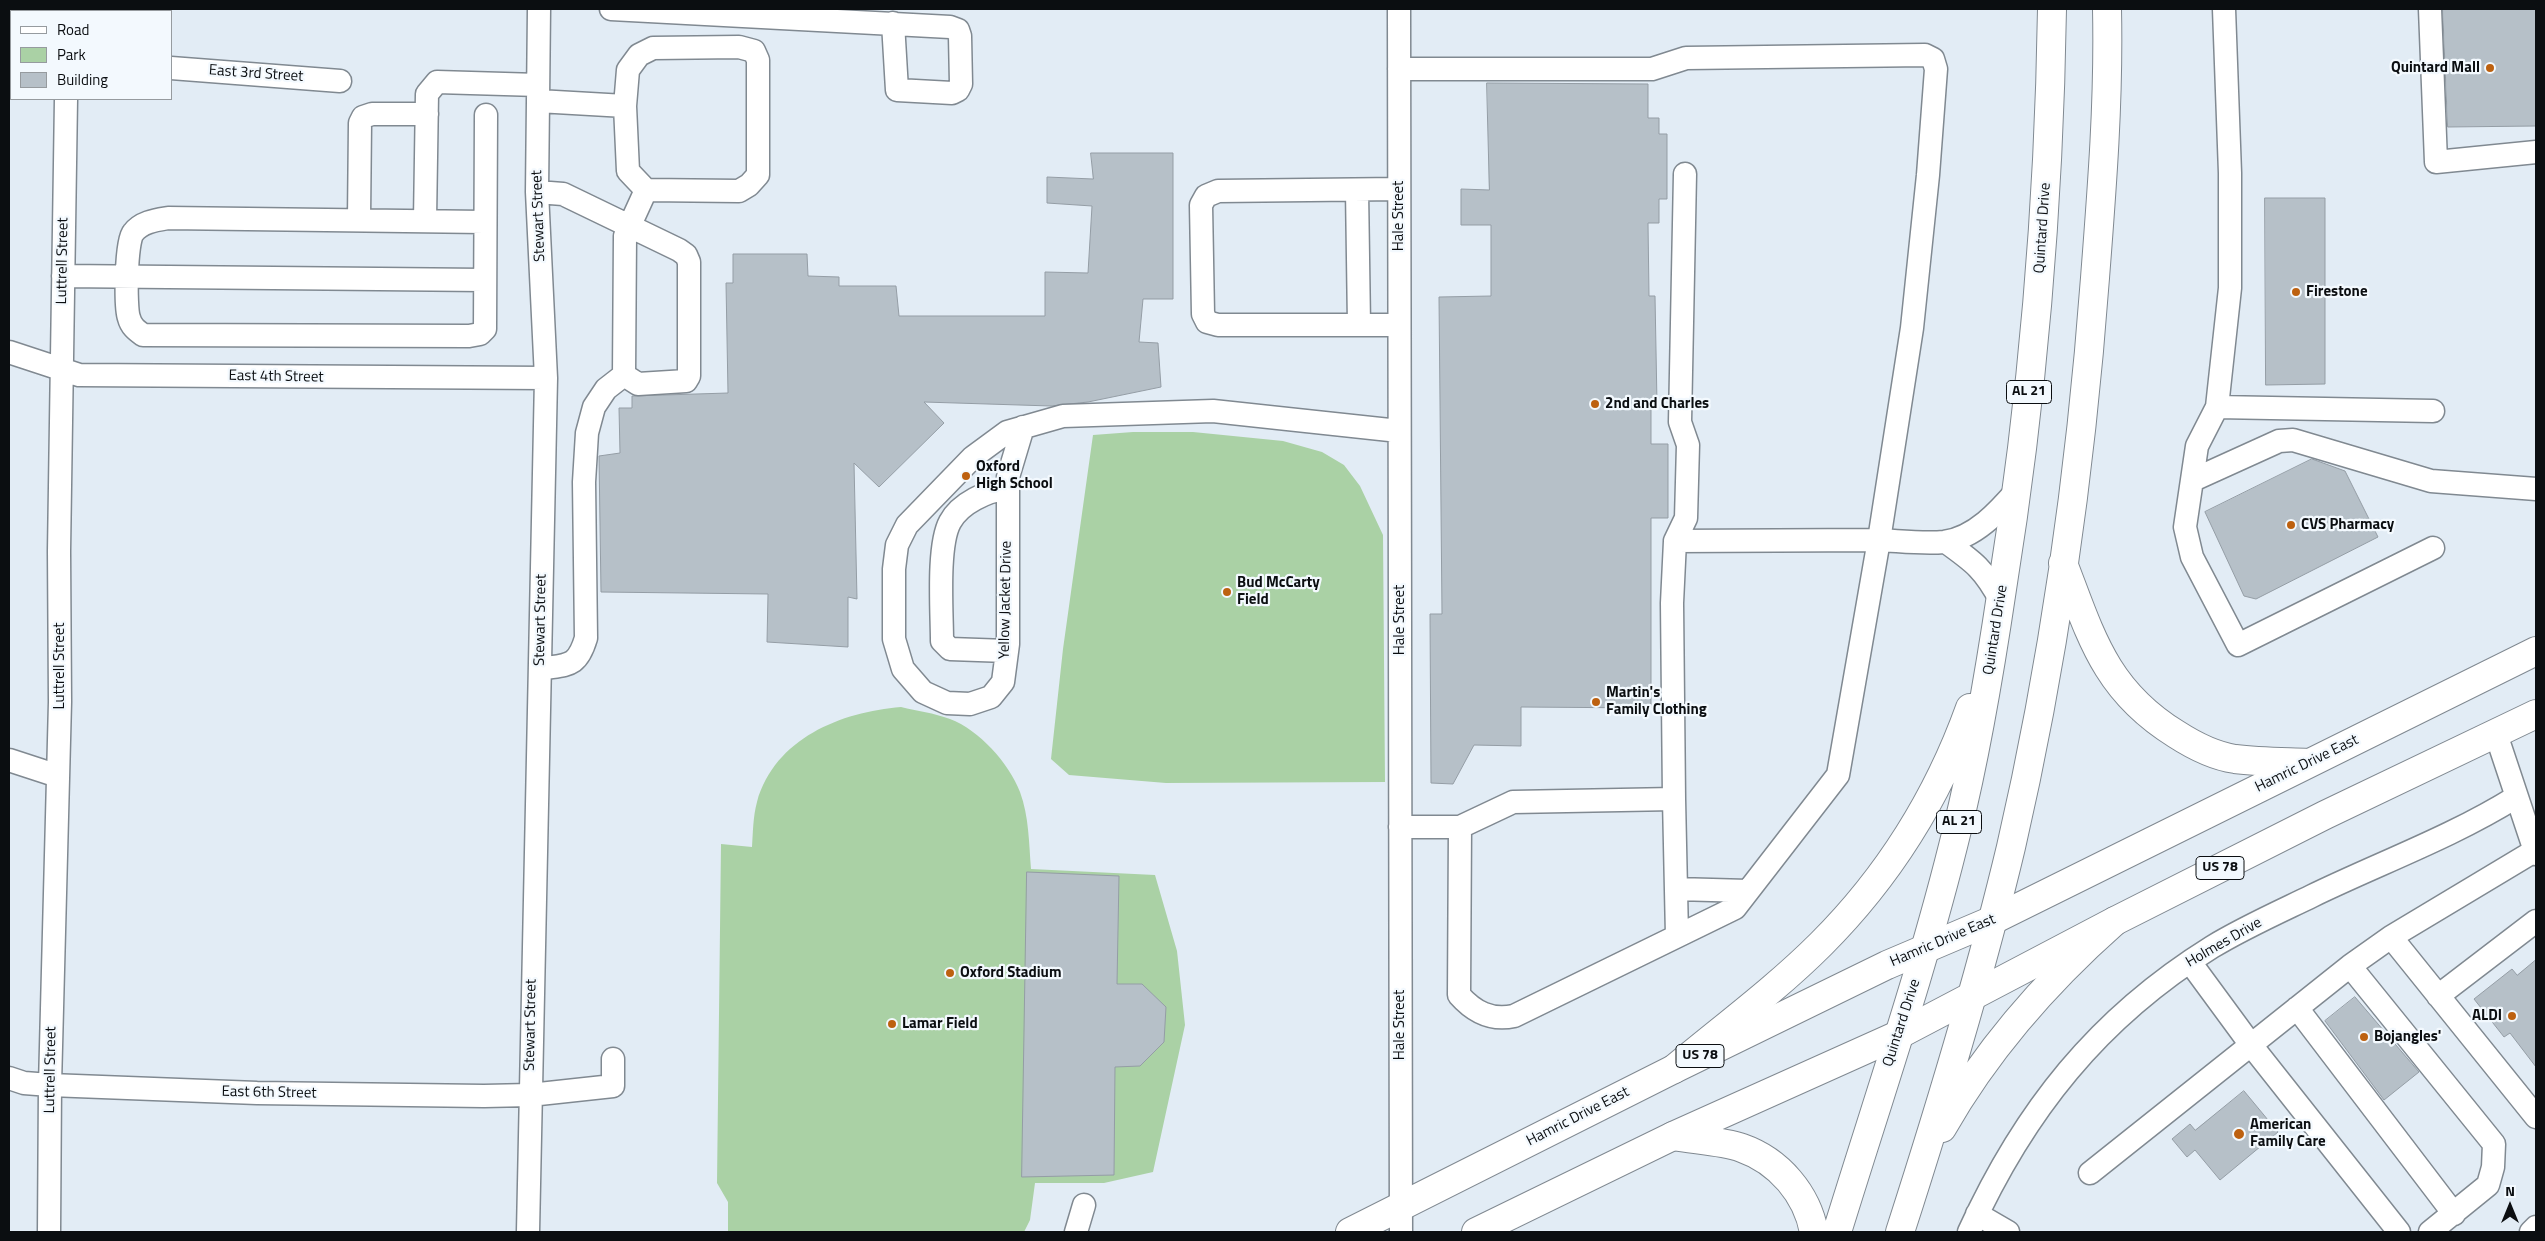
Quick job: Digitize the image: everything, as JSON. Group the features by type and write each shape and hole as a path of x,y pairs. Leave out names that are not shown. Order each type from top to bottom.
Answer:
{"main road":[{"name":"Quintard Drive","path":"1837,1232 1925,950 1971,769 2018,489 2032,364 2041,260 2051,90 2052,9"},
{"path":"1900,1232 1993,920 2027,771 2062,562 2086,401 2103,176 2108,73 2107,9"},
{"path":"2062,562 2098,652 2111,674 2145,712 2186,741 2234,759 2308,763"},
{"path":"1674,1069 1820,945 1876,883 1896,855 1924,811 1961,732 2000,603"},
{"name":"Hamric Drive East","path":"1350,1232 1401,1219 1674,1069 1888,964 1993,920 2536,651"},
{"name":"US 78","path":"1476,1232 1673,1136 1898,1034 2115,921 2325,815 2536,714"},
{"path":"1921,1166 1968,1086 2000,1041 2051,981 2115,921"},
{"path":"1673,1136 1742,1148 1774,1165 1799,1193 1807,1207 1814,1232"}],"street":[{"name":"Stewart Street","path":"528,1232 546,378 537,192 539,9"},
{"path":"611,9 894,23"},
{"name":"Hale Street","path":"1399,9 1401,1219"},
{"path":"2224,9 2230,173 2230,288 2218,407 2197,446 2185,528 2192,557 2238,645 2433,548"},
{"path":"2430,9 2436,162 2536,152"},
{"path":"739,47 754,51 758,60 758,175 750,185 739,191 646,190 628,171 625,106 628,70 639,55 653,48 739,47"},
{"path":"1399,69 1652,68 1686,58 1925,55 1933,60 1936,68 1928,175 1912,328 1879,540 1838,775 1735,908 1514,1016 1497,1018 1478,1013 1459,995 1460,827"},
{"name":"East 3rd Street","path":"172,68 340,81"},
{"path":"425,220 427,94 437,82 538,93 625,106"},
{"name":"Luttrell Street","path":"49,1232 50,1085 58,776 61,369 66,100"},
{"path":"359,219 360,122 363,117 372,114 427,114"},
{"path":"484,222 168,218 148,222 132,233 128,244 128,316 134,329 143,335 480,334 485,329 486,115"},
{"path":"1677,936 1672,603 1675,541 1686,518 1688,445 1680,422 1685,174"},
{"path":"1399,189 1218,191 1206,196 1201,205 1203,314 1207,322 1218,325 1399,325"},
{"path":"624,375 625,236 646,190"},
{"path":"1357,190 1359,325"},
{"path":"537,192 564,194 686,255 689,262 689,376 686,381 678,383 638,384 624,375"},
{"path":"63,276 484,280"},
{"name":"East 4th Street","path":"9,352 79,375 546,378"},
{"path":"540,669 570,664 581,655 586,638 584,482 587,433 594,407 606,389 624,375"},
{"path":"2218,407 2433,411"},
{"name":"Yellow Jacket Drive","path":"1023,427 1008,477 1007,651 1003,682 991,697 970,704 948,703 923,692 903,669 894,639 894,569 897,545 908,525 973,457 1007,432 1023,427 1063,416 1213,411 1400,431"},
{"path":"2193,480 2279,441 2293,440 2431,481 2536,488"},
{"path":"1007,651 950,649 942,641 944,544 950,521 970,502 990,490 1008,488"},
{"path":"1675,541 1879,540 1946,542 1973,531 1996,514 2018,489"},
{"path":"1946,542 1971,560 1987,575 2000,603"},
{"path":"2090,1173 2350,966 2391,937 2536,852 2496,734"},
{"path":"9,760 58,776"},
{"name":"Holmes Drive","path":"1973,1223 1993,1182 2029,1121 2074,1063 2128,1008 2214,946 2304,900 2486,816 2516,797"},
{"path":"1400,828 1460,827 1513,802 1674,799"},
{"path":"1676,889 1748,890"},
{"path":"2438,996 2536,920"},
{"path":"2391,937 2536,1117"},
{"path":"2190,962 2251,1045 2399,1232"},
{"path":"2350,966 2494,1144 2493,1167 2488,1186 2430,1232"},
{"path":"2297,1008 2454,1214"},
{"name":"East 6th Street","path":"9,1078 24,1083 50,1085 257,1093 530,1095 613,1086 613,1059"},
{"path":"1076,1232 1084,1205"},
{"path":"1973,1223 2008,1232"},
{"path":"2531,1232 2536,1227"}],"green space":[{"name":"Bud McCarty Field","path":"1133,432 1193,432 1283,441 1322,452 1344,465 1360,486 1383,535 1385,782 1166,783 1069,775 1051,759 1063,649 1093,435"},
{"name":"Oxford Stadium","path":"901,707 938,715 961,724 982,739 1001,759 1015,781 1023,801 1028,830 1031,869 1155,875 1177,951 1185,1025 1153,1172 1104,1183 1035,1183 1030,1220 1024,1232 728,1232 728,1202 717,1183 721,844 752,847 753,824 757,802 766,780 779,761 795,745 813,732 834,722 878,710"}],"building":[{"name":"Quintard Mall","path":"2443,9 2536,9 2536,126 2448,127"},
{"path":"1487,83 1648,84 1648,118 1659,118 1659,134 1667,134 1667,199 1659,199 1659,223 1648,223 1649,296 1655,296 1657,404 1651,404 1651,444 1668,444 1668,518 1651,518 1651,708 1521,707 1521,746 1474,745 1453,784 1431,783 1430,614 1442,614 1439,297 1491,296 1491,225 1461,225 1461,189 1489,190"},
{"path":"1091,153 1173,153 1173,299 1143,299 1139,342 1158,343 1161,387 1088,402 1051,406 924,402 944,423 879,487 854,463 857,599 848,597 848,647 767,642 768,594 601,592 599,456 620,453 619,408 632,408 632,396 728,393 726,283 733,283 733,254 807,254 808,276 839,277 839,286 896,286 899,316 1045,316 1045,272 1088,273 1092,206 1047,203 1047,177 1093,179"},
{"path":"2265,198 2325,198 2325,384 2266,385"},
{"name":"CVS Pharmacy","path":"2312,459 2345,471 2378,537 2256,599 2244,596 2205,512"},
{"path":"1027,872 1119,876 1117,984 1142,984 1166,1007 1164,1042 1140,1066 1115,1067 1114,1175 1022,1177"},
{"name":"ALDI","path":"2536,960 2536,1067 2510,1033 2504,1037 2474,999 2512,969 2517,975"},
{"name":"Bojangles'","path":"2355,997 2419,1072 2384,1100 2325,1021"},
{"path":"2244,1091 2278,1132 2220,1180 2195,1150 2187,1157 2172,1139 2190,1124 2195,1130"}],"place":[{"name":"Quintard Mall","path":"2490,68"},
{"name":"Firestone","path":"2296,292"},
{"name":"2nd and Charles","path":"1595,404"},
{"name":"Oxford High School","path":"966,476"},
{"name":"CVS Pharmacy","path":"2291,525"},
{"name":"Bud McCarty Field","path":"1227,592"},
{"name":"Martin's Family Clothing","path":"1596,702"},
{"name":"Oxford Stadium","path":"950,973"},
{"name":"ALDI","path":"2512,1016"},
{"name":"Lamar Field","path":"892,1024"},
{"name":"Bojangles'","path":"2364,1037"},
{"name":"American Family Care","path":"2239,1134"}]}
